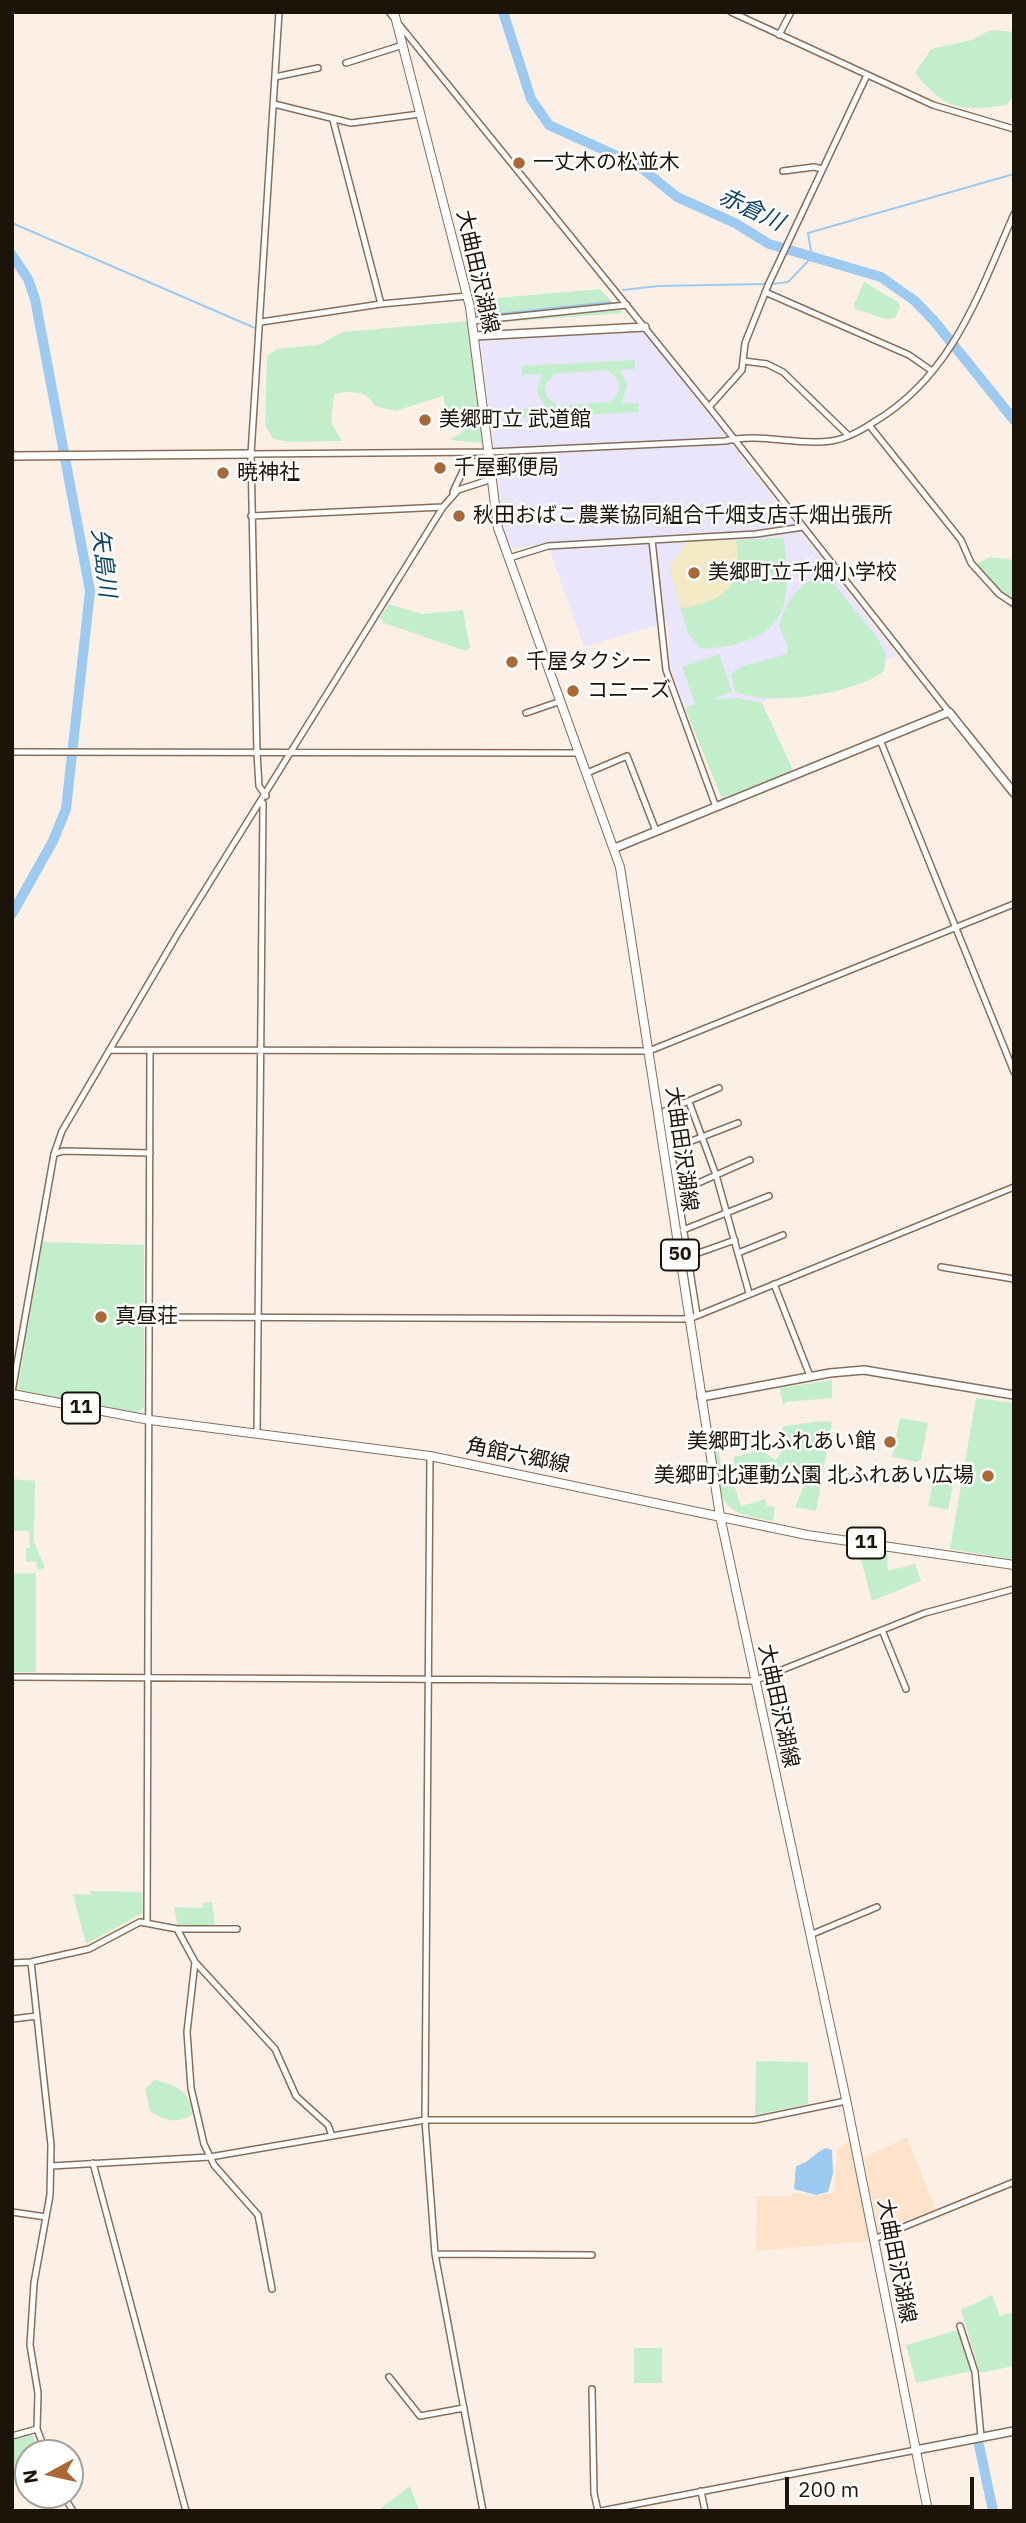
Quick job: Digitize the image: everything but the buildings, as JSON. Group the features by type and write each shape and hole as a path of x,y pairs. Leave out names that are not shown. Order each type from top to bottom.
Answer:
{"main road":[{"name":"大曲田沢湖線","path":"393,14 467,296 498,528 615,848 662,1113 720,1516 846,2101 928,2511"},
{"name":"角館六郷線","path":"12,1393 150,1420 430,1456 807,1535 1014,1565"}],"street":[{"path":"257,1434 264,798 258,786 251,454 279,12"},
{"path":"731,12 950,112 1014,129"},
{"path":"779,36 791,12"},
{"path":"393,14 709,407 1014,793"},
{"path":"346,64 402,45"},
{"path":"275,77 318,68"},
{"path":"709,407 742,370 745,343 765,292 867,75"},
{"path":"274,104 333,120 369,122 420,114"},
{"path":"333,120 381,304"},
{"path":"783,171 814,167 822,169"},
{"path":"12,456 489,455 754,436 830,441 869,425 909,397 946,357 962,332 1014,214"},
{"path":"765,292 909,355 932,371"},
{"path":"261,321 381,304 467,296"},
{"path":"472,321 627,305"},
{"path":"474,337 645,327"},
{"path":"744,360 766,364 783,372 849,435"},
{"path":"869,425 961,540 971,563 999,594 1014,604"},
{"path":"450,498 466,464 489,455"},
{"path":"12,1393 54,1154 62,1131 443,507 457,490 492,479"},
{"path":"251,516 443,507"},
{"path":"509,558 548,545 756,534 803,527"},
{"path":"652,540 666,670 716,807"},
{"path":"526,713 561,701"},
{"path":"615,848 949,712"},
{"path":"880,740 1014,1072"},
{"path":"12,752 579,753"},
{"path":"587,773 627,756 656,831"},
{"path":"110,1050 649,1051 1014,904"},
{"path":"147,1922 150,1051"},
{"path":"693,1317 671,1149 662,1113 719,1088"},
{"path":"689,1102 716,1175 749,1293"},
{"path":"671,1149 738,1123"},
{"path":"54,1154 63,1151 150,1153"},
{"path":"677,1192 750,1160"},
{"path":"150,1317 693,1317 1014,1187"},
{"path":"683,1230 769,1196"},
{"path":"738,1253 783,1235"},
{"path":"687,1257 735,1240"},
{"path":"942,1267 1014,1279"},
{"path":"774,1284 810,1376"},
{"path":"701,1397 810,1376 864,1370 1014,1395"},
{"path":"430,1456 425,2120 435,2254 483,2511"},
{"path":"12,1677 754,1681 925,1613 1014,1590"},
{"path":"882,1630 906,1689"},
{"path":"810,1935 877,1907"},
{"path":"12,1963 31,1962 89,1949 130,1925 147,1922 177,1929 237,1929"},
{"path":"177,1929 195,1962 275,2049 296,2096 328,2125 332,2136"},
{"path":"31,1962 51,2166 46,2217 34,2283 30,2345 38,2393 37,2429 41,2439"},
{"path":"195,1962 187,2032 191,2088 210,2157 258,2215 272,2289"},
{"path":"12,2019 37,2016"},
{"path":"51,2166 210,2157 425,2120 754,2120 846,2101"},
{"path":"93,2162 186,2511"},
{"path":"874,2239 1014,2182"},
{"path":"12,2212 46,2217"},
{"path":"435,2254 592,2255"},
{"path":"960,2326 975,2372 981,2438"},
{"path":"389,2377 419,2416 464,2408"},
{"path":"592,2389 594,2493 599,2511 1014,2431"},
{"path":"12,2436 37,2429"},
{"path":"701,2491 705,2511"}],"shaded area":[{"name":"美郷町立千畑小学校","path":"643,331 898,656 760,703 793,775 722,799 670,668 668,622 584,647 547,543 514,549 506,544 480,340"},
{"path":"907,2137 936,2209 878,2232 864,2157"},
{"path":"851,2140 869,2241 756,2251 757,2196 791,2196 792,2192 812,2196 834,2193 837,2149"}],"green space":[{"path":"991,30 1014,32 1014,95 1007,105 977,108 955,106 936,95 915,73 931,49 971,40"},
{"path":"864,282 898,302 900,307 895,318 886,319 855,309 854,304"},
{"path":"600,289 623,313 478,324 474,300"},
{"path":"468,321 483,443 449,440 465,431 449,424 443,396 395,411 375,406 371,400 357,392 334,394 331,422 342,441 291,442 273,439 265,425 267,356 277,349 318,345 343,332"},
{"path":"635,360 635,369 620,370 627,386 622,403 638,403 639,412 524,418 524,409 545,407 537,392 542,374 522,375 522,366","holes":["605,370 618,380 619,389 610,402 558,406 546,396 545,384 554,374"]},
{"path":"783,538 787,587 784,605 776,620 765,631 749,640 701,649 688,634 669,566 687,542"},
{"path":"991,557 1014,560 1014,600 1001,593 975,564"},
{"path":"817,578 834,584 878,639 886,654 884,671 854,686 811,696 768,698 735,691 731,674 740,667 787,654 788,646 779,626 785,610 802,586"},
{"path":"389,604 422,614 463,610 470,648 466,651 384,623 380,618"},
{"path":"719,654 732,692 710,700 737,698 762,703 793,770 722,799 685,708 695,704 682,667"},
{"path":"42,1242 144,1245 144,1407 136,1414 17,1393"},
{"path":"832,1380 832,1398 786,1402 783,1406 780,1388"},
{"name":"美郷町北運動公園 北ふれあい広場","path":"976,1398 1014,1403 1014,1560 950,1549"},
{"path":"900,1418 928,1423 921,1459 917,1462 892,1457"},
{"path":"832,1422 816,1511 795,1507 804,1485 799,1466 777,1468 769,1473 767,1463 736,1471 733,1457 753,1453 755,1447 776,1460 787,1444 777,1437 784,1426"},
{"path":"714,1452 719,1452 721,1468 728,1467 741,1506 766,1499 766,1505 775,1507 773,1521 742,1514 726,1503 719,1483"},
{"path":"12,1479 35,1481 34,1541 45,1568 38,1570 36,1561 26,1562 26,1548 30,1548 29,1531 12,1531"},
{"path":"933,1482 953,1486 948,1510 928,1506"},
{"path":"857,1545 887,1548 888,1571 915,1564 921,1581 872,1601"},
{"path":"36,1573 36,1672 12,1672 12,1574"},
{"path":"90,1891 142,1892 143,1913 86,1944 73,1894 91,1895"},
{"path":"212,1902 215,1925 178,1926 174,1907 202,1908 203,1903"},
{"path":"756,2061 808,2062 808,2104 755,2115"},
{"path":"154,2080 181,2090 189,2100 192,2115 181,2120 171,2120 150,2111 145,2089"},
{"path":"992,2295 1000,2316 1014,2312 1014,2366 980,2373 961,2310"},
{"path":"958,2330 972,2371 916,2383 906,2345"},
{"path":"634,2348 662,2348 662,2383 634,2383"},
{"path":"32,2434 34,2439 14,2439 12,2485 12,2439"},
{"path":"410,2486 419,2511 377,2511"}],"sand":[{"path":"736,540 737,569 728,589 709,601 681,608 669,566 687,542"}],"water":[{"path":"826,2148 832,2150 833,2173 828,2192 816,2195 794,2189 796,2166"}],"waterway":[{"name":"赤倉川","path":"503,12 531,99 549,125 639,166 677,197 735,223 769,244 881,277 915,301 935,322 1014,420"},
{"path":"771,284 788,282 812,257 808,233 1014,174"},
{"path":"12,223 255,328"},
{"name":"矢島川","path":"12,255 28,279 35,299 90,591 66,809 53,841 12,914"},
{"path":"623,290 658,286 765,284"},
{"path":"478,316 610,302"},
{"path":"979,2445 993,2511"}],"place":[{"name":"一丈木の松並木","path":"519,163"},
{"name":"美郷町立 武道館","path":"425,420"},
{"name":"千屋郵便局","path":"440,468"},
{"name":"暁神社","path":"223,473"},
{"name":"秋田おばこ農業協同組合千畑支店千畑出張所","path":"459,516"},
{"name":"美郷町立千畑小学校","path":"694,573"},
{"name":"千屋タクシー","path":"512,662"},
{"name":"コニーズ","path":"573,691"},
{"name":"真昼荘","path":"101,1317"},
{"name":"美郷町北ふれあい館","path":"890,1442"},
{"name":"美郷町北運動公園 北ふれあい広場","path":"988,1476"}]}
